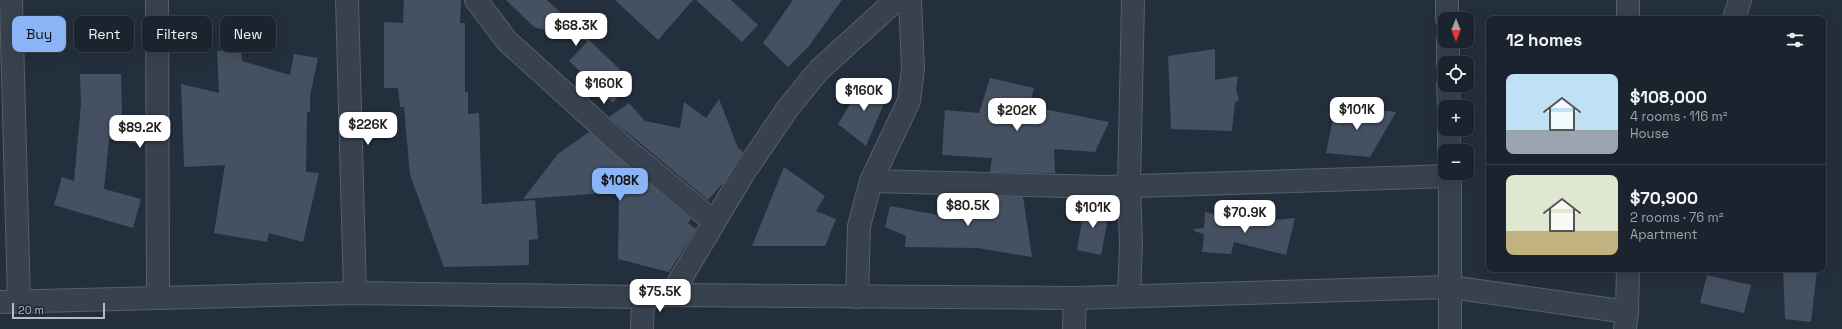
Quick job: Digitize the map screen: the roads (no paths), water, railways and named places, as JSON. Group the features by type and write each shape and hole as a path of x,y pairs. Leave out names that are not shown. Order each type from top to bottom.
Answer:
{"street":[{"path":"12,0 10,301 355,293 1075,298 1450,287 1626,320 1628,272"},
{"path":"157,0 158,298"},
{"path":"347,0 355,293"},
{"path":"476,0 513,46 625,148 714,222"},
{"path":"672,295 743,174 783,114 818,70 896,0"},
{"path":"856,296 860,226 871,182 909,101 913,69 910,0"},
{"path":"1129,296 1131,244 1129,187 1133,0"},
{"path":"1447,0 1447,12"},
{"path":"1628,0 1628,16"},
{"path":"1735,16 1740,0"},
{"path":"871,182 1129,187 1438,175"},
{"path":"1450,180 1450,329"},
{"path":"642,329 643,296"},
{"path":"1074,329 1075,298"}]}
